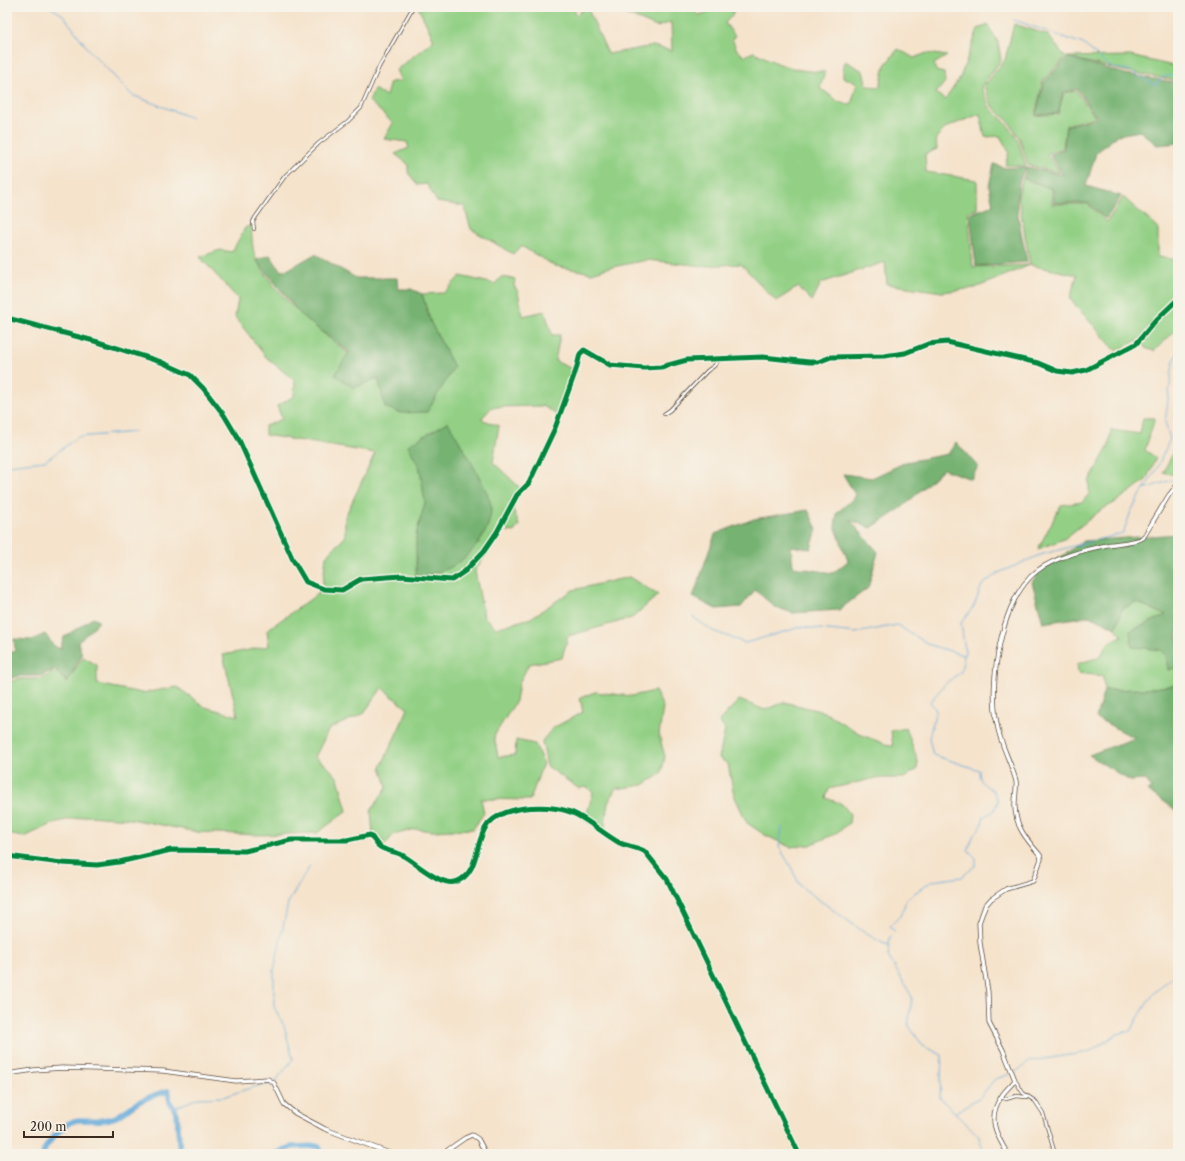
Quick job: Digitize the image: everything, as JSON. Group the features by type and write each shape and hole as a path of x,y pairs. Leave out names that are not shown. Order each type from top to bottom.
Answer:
{"street":[{"path":"254,229 253,222 255,218 285,176 319,143 348,121 361,108 379,67 413,7"},
{"path":"7,318 98,342 161,362 190,375 203,388 224,415 239,440 290,554 306,582 324,589 342,590 361,579 401,576 452,580 465,571 484,551 497,532 517,495 529,483 555,428 576,370 580,354 584,350 610,365 627,367 661,367 687,360 763,357 779,360 818,362 831,357 884,356 905,353 928,344 947,342 1038,363 1057,371 1072,373 1086,370 1136,344 1156,320 1178,299"},
{"path":"664,414 670,410 706,371 714,366 720,359"},
{"path":"1028,1098 1020,1090 1012,1069 989,1023 988,992 978,933 981,915 991,899 1006,889 1032,882 1035,878 1041,859 1018,826 1015,808 1016,782 996,722 994,694 996,673 1007,619 1019,592 1032,575 1043,567 1102,546 1136,541 1143,538 1169,495 1178,484"},
{"path":"7,856 49,862 97,865 119,862 171,850 245,851 291,840 347,840 370,835 380,847 399,854 437,878 452,882 462,879 472,868 482,832 491,821 497,817 530,807 551,808 573,813 630,848 644,851 667,879 799,1154"},
{"path":"7,1074 62,1068 173,1072 236,1081 268,1079 274,1083 284,1104 295,1113 325,1129 392,1154"},
{"path":"1008,1154 998,1138 993,1124 995,1111 1001,1097 1015,1079"},
{"path":"1001,1097 1006,1099 1020,1096 1035,1101 1043,1113 1054,1154"},
{"path":"442,1154 464,1138 472,1135 478,1139 486,1154"}],"green space":[{"path":"418,7 482,7 483,10 488,7 509,7 510,9 517,9 517,7 574,7 576,15 587,7 608,54 653,46 672,51 671,22 657,27 608,7 691,7 690,9 699,15 709,11 710,7 733,7 733,14 725,23 735,36 732,39 737,50 744,56 754,52 788,67 825,72 820,88 839,102 851,105 857,83 843,77 845,61 863,71 867,86 880,87 885,65 898,49 914,58 927,53 947,56 934,64 936,71 944,73 945,82 936,93 945,100 960,78 978,29 988,25 998,42 1001,60 981,87 990,108 1006,123 1018,140 1026,166 1005,165 1009,152 1000,136 985,137 980,114 947,127 936,138 937,149 925,154 926,172 977,180 977,209 968,212 973,267 1030,265 975,288 942,292 887,284 885,262 821,283 812,301 798,287 776,301 741,264 704,266 647,260 607,268 592,273 555,266 521,246 513,254 471,229 464,206 437,202 427,184 417,185 408,172 408,164 395,154 409,148 407,142 384,139 393,123 369,101 374,89 386,96 390,82 401,81 396,70 434,40"},
{"path":"1014,24 1048,35 1065,57 1043,81 1035,116 1058,114 1064,93 1076,91 1095,117 1066,125 1063,148 1047,154 1060,173 1028,165 1020,139 1009,122 992,106 984,86 1005,60"},
{"path":"1130,56 1178,67 1178,81 1124,71 1067,57"},
{"path":"1067,57 1125,74 1178,83 1178,143 1157,145 1140,131 1118,135 1096,153 1086,186 1121,196 1106,219 1088,203 1054,203 1053,189 1023,178 1027,167 1063,175 1050,155 1064,149 1066,126 1097,118 1077,89 1063,93 1058,113 1036,115 1044,82"},
{"path":"994,164 1005,168 1026,167 1018,189 1017,201 1027,262 976,266 970,214 993,205 989,186"},
{"path":"1023,178 1052,189 1052,204 1088,204 1107,222 1123,197 1158,228 1158,257 1178,260 1178,328 1154,351 1145,348 1142,338 1116,351 1070,299 1077,275 1030,265 1018,195"},
{"path":"251,225 252,244 255,257 269,279 282,295 313,324 378,378 381,383 454,367 431,323 422,294 444,293 460,276 495,284 501,277 515,279 514,286 518,292 523,316 545,311 552,335 560,335 555,361 574,370 557,415 543,406 492,407 481,419 499,426 493,462 520,488 510,501 519,525 514,532 501,530 475,571 484,617 496,628 531,618 573,590 629,577 658,595 632,618 568,636 562,658 529,664 519,683 516,701 494,736 498,757 515,755 516,740 535,744 543,763 530,800 481,799 484,813 473,829 432,831 416,829 393,835 386,844 373,835 371,811 387,787 381,767 408,709 382,688 363,714 329,729 315,757 327,766 338,778 347,811 317,833 258,835 197,832 131,819 87,816 57,822 24,837 7,834 7,683 18,679 42,679 55,671 67,683 83,657 97,665 97,684 142,693 177,687 205,707 238,716 223,655 269,646 267,630 322,591 326,556 345,537 345,517 375,453 265,435 265,426 282,419 277,406 294,396 295,381 266,357 235,317 238,299 200,257 220,250 232,252 245,228","holes":["420,469 453,567 416,535 425,503"]},
{"path":"315,254 356,278 397,278 398,289 411,289 422,294 431,323 454,367 427,412 400,413 385,407 378,378 354,388 335,375 349,352 303,317 256,260 270,255 281,271 289,269"},
{"path":"1143,418 1155,418 1145,450 1156,458 1146,480 1116,502 1101,510 1064,539 1038,549 1061,505 1082,502 1089,494 1089,481 1109,446 1111,430 1140,434"},
{"path":"448,422 485,489 491,506 490,515 485,533 468,555 449,568 416,578 416,535 425,503 420,469 408,445"},
{"path":"956,442 978,467 971,479 943,469 903,507 871,528 850,520 878,552 868,588 839,610 793,613 775,607 755,590 741,607 716,609 693,597 715,534 754,519 808,510 817,529 811,549 791,546 793,567 833,573 848,561 835,526 837,513 856,496 843,474 872,478 906,462 948,454"},
{"path":"1178,448 1178,476 1163,472 1175,450"},
{"path":"1178,534 1178,667 1168,670 1166,656 1161,650 1132,647 1130,631 1166,615 1136,602 1122,609 1116,628 1089,616 1043,623 1032,582 1039,572 1084,541"},
{"path":"1136,602 1167,615 1130,631 1161,650 1166,656 1168,670 1178,667 1178,685 1144,689 1104,690 1103,676 1078,673 1077,664 1100,657 1109,642 1122,636 1116,628 1122,609"},
{"path":"94,617 99,622 78,642 82,655 67,682 55,669 41,676 18,676 7,680 7,654 15,651 14,639 32,640 45,634 53,645 60,649 64,637"},
{"path":"1178,685 1178,812 1148,791 1152,789 1146,780 1130,781 1089,755 1135,738 1096,718 1104,690 1144,689"},
{"path":"655,691 663,707 659,735 665,757 661,774 643,785 615,789 608,803 604,832 585,820 593,793 587,787 578,788 547,766 542,741 553,728 583,712 580,698 595,692 632,696"},
{"path":"739,700 765,710 784,702 824,712 862,735 893,747 891,731 906,728 918,761 917,769 904,778 876,778 829,789 826,798 842,804 850,814 849,823 835,834 810,845 790,847 765,835 747,823 734,795 728,764 719,758 725,730 719,721"}],"waterway":[{"path":"50,7 63,15 89,50 132,95 192,118"},
{"path":"1014,20 1083,44 1112,68 1128,70 1155,85 1164,76 1178,76"},
{"path":"985,1154 978,1135 940,1098 942,1055 923,1046 908,1025 912,997 888,956 890,937 895,932 890,926 902,914 906,899 932,881 962,877 976,865 976,858 968,850 974,834 982,826 983,817 994,811 998,801 993,790 982,782 979,770 933,755 929,738 936,710 930,702 947,682 961,672 965,651 961,623 974,606 982,585 998,573 1040,555 1123,533 1131,511 1157,468 1170,439 1165,422 1173,363 1178,353"},
{"path":"7,465 45,461 78,437 135,432"},
{"path":"1144,489 1178,478"},
{"path":"693,617 713,631 745,643 801,627 856,633 897,625 930,645 963,655"},
{"path":"782,827 779,847 800,886 865,933 884,944 889,944"},
{"path":"275,1082 293,1059 284,1026 274,1007 274,971 288,903 310,866"},
{"path":"1014,1073 1031,1061 1089,1052 1117,1034 1130,1031 1153,994 1178,972"},
{"path":"956,1112 980,1097 995,1079 1011,1074"},
{"path":"174,1108 198,1098 223,1097 253,1087 273,1084"},
{"path":"43,1154 48,1144 58,1132 74,1121 111,1119 140,1101 168,1091 170,1102 177,1114 180,1154"},
{"path":"274,1154 292,1147 319,1146 322,1154"}],"cycle path":[{"path":"7,318 98,342 161,362 190,375 203,388 224,415 239,440 293,560 306,582 324,589 342,590 361,579 401,576 452,580 465,571 484,551 497,532 517,495 529,483 555,428 576,370 580,354 584,350 610,365 644,368 661,367 687,360 763,357 818,362 831,357 884,356 905,353 928,344 947,342 1038,363 1057,371 1072,373 1086,370 1136,344 1156,320 1178,299"},
{"path":"7,856 62,863 97,865 119,862 171,850 245,851 291,840 347,840 370,835 380,847 406,857 437,878 452,882 458,881 470,870 480,839 488,824 496,817 506,812 518,809 544,807 568,811 582,818 618,842 644,851 667,879 799,1154"}]}
